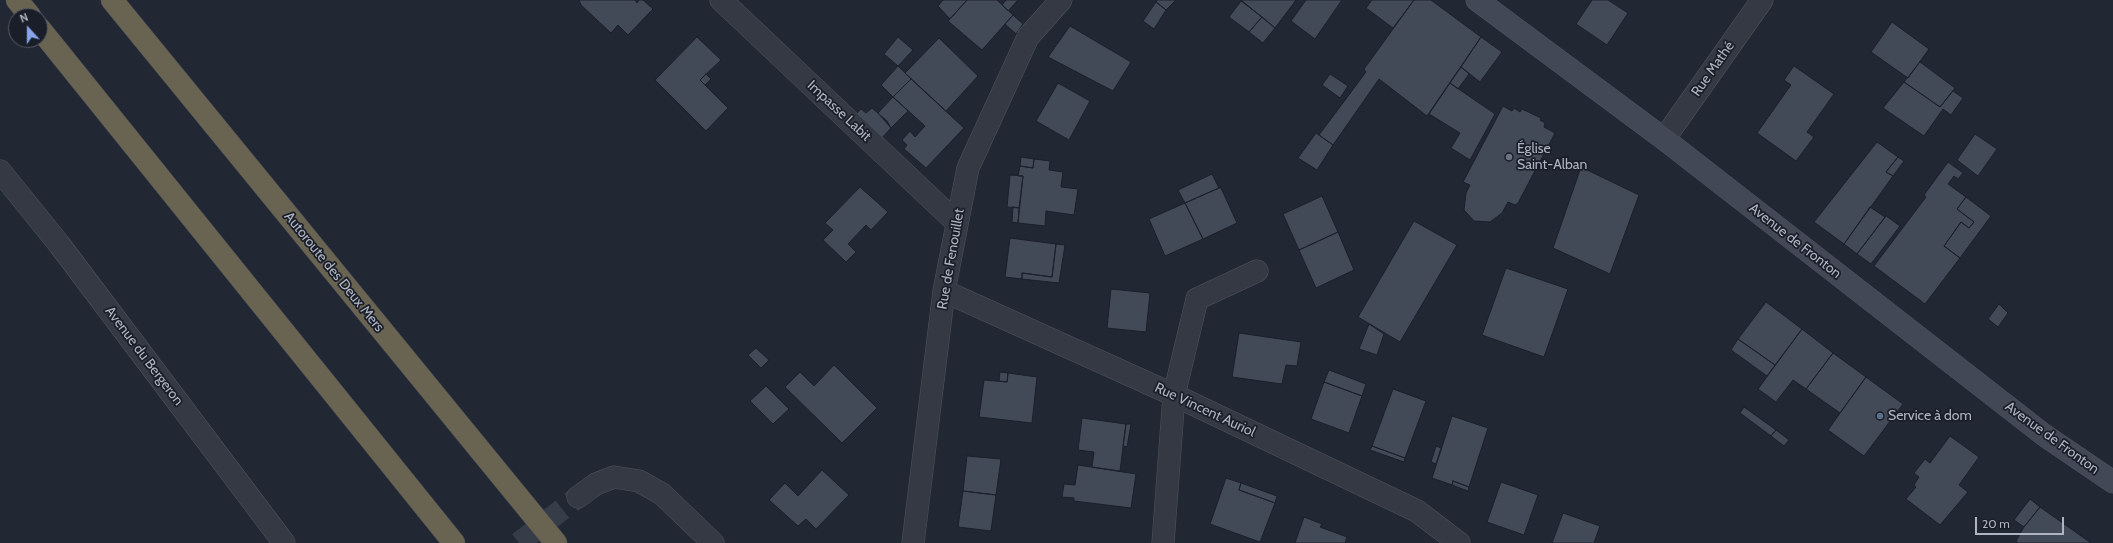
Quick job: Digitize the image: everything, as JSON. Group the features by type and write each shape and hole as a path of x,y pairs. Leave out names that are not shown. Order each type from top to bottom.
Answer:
{"highway":[{"path":"17,0 24,8"},
{"name":"Autoroute des Deux Mers","path":"112,0 556,543"},
{"path":"48,39 454,543"}],"main road":[{"name":"Avenue de Fronton","path":"1477,0 1664,139 2044,435 2113,482"}],"street":[{"name":"Impasse Labit","path":"721,0 957,223"},
{"name":"Rue de Fenouillet","path":"913,543 944,291 968,168 1028,37 1061,0"},
{"name":"Rue Mathé","path":"1664,139 1762,0"},
{"name":"Avenue du Bergeron","path":"0,171 59,244 284,543"},
{"path":"1162,543 1174,395 1197,299 1257,271"},
{"name":"Rue Vincent Auriol","path":"944,291 1174,395 1417,511 1459,543"},
{"path":"578,497 596,484 614,477 640,481 662,494 714,543"}],"building":[{"path":"579,0 635,0 637,3 639,0 643,0 653,9 628,35 618,25 611,33 581,5"},
{"path":"943,0 967,0 950,19 938,6"},
{"path":"967,0 997,0 1013,15 982,50 948,21"},
{"path":"1006,0 1018,0 1008,11 1002,5"},
{"path":"1157,0 1175,1 1166,10 1156,2"},
{"path":"1241,0 1296,0 1275,28"},
{"path":"1306,0 1342,0 1315,39 1291,21"},
{"path":"1372,0 1414,0 1393,28 1366,8"},
{"path":"1414,0 1431,0 1481,37 1427,116 1379,79 1333,145 1319,135 1366,72 1364,69"},
{"path":"1592,0 1608,0 1628,13 1607,45 1576,24"},
{"path":"1241,1 1262,17 1249,32 1229,17"},
{"path":"1156,2 1166,10 1154,29 1143,21"},
{"path":"1013,15 1023,24 1016,34 1005,24"},
{"path":"1262,17 1275,28 1263,43 1249,32"},
{"path":"1892,22 1929,49 1908,78 1871,52"},
{"path":"1070,26 1131,62 1113,91 1048,57"},
{"path":"697,37 721,60 700,80 728,108 706,131 655,80"},
{"path":"898,37 913,50 898,66 884,54"},
{"path":"1481,37 1502,52 1480,82 1461,67"},
{"path":"939,38 978,76 946,111 905,73"},
{"path":"1920,62 1955,88 1940,107 1904,82"},
{"path":"898,66 911,79 893,97 881,85"},
{"path":"1794,66 1834,94 1807,132 1814,137 1796,161 1757,133 1791,85 1784,80"},
{"path":"1461,67 1469,74 1458,89 1450,83"},
{"path":"706,74 711,79 705,85 700,80"},
{"path":"1330,74 1348,86 1340,98 1322,85"},
{"path":"911,79 964,128 926,168 904,149 907,145 902,140 910,131 915,137 925,126 893,97"},
{"path":"1904,82 1940,107 1953,91 1963,98 1951,115 1943,109 1924,136 1883,108"},
{"path":"1058,83 1090,101 1069,140 1036,121"},
{"path":"1450,83 1495,114 1470,160 1451,148 1460,133 1429,114"},
{"path":"893,97 908,111 891,128 878,113"},
{"name":"Église Saint-Alban","path":"1503,106 1512,111 1514,108 1520,112 1522,109 1541,118 1540,120 1545,123 1544,127 1555,133 1518,203 1515,205 1508,202 1502,213 1490,222 1474,221 1464,210 1466,193 1470,185 1463,182"},
{"path":"872,108 887,121 891,128 879,141 854,116 861,109 866,113"},
{"path":"1316,133 1333,145 1317,170 1298,158"},
{"path":"1975,134 1997,149 1978,176 1957,160"},
{"path":"1877,142 1898,157 1886,172 1893,176 1844,244 1814,222"},
{"path":"1021,157 1034,159 1033,168 1020,166"},
{"path":"1898,157 1904,161 1893,176 1886,172"},
{"path":"1034,159 1050,161 1049,170 1063,172 1061,187 1078,189 1074,215 1046,211 1045,226 1018,223 1023,176 1018,176 1020,166 1033,168"},
{"path":"1948,162 1963,173 1958,179 1954,176 1948,184 1966,197 1957,209 1974,222 1969,228 1961,222 1944,246 1960,258 1925,304 1874,266 1926,197 1924,195"},
{"path":"1581,167 1639,195 1610,274 1553,248"},
{"path":"1212,174 1219,188 1185,203 1178,190"},
{"path":"1010,175 1023,176 1019,208 1007,207"},
{"path":"860,187 888,212 871,230 866,225 848,244 856,252 846,262 823,240 833,230 825,223"},
{"path":"1221,188 1237,223 1203,239 1185,203"},
{"path":"1322,196 1338,232 1299,250 1283,214"},
{"path":"1966,197 1991,216 1960,258 1944,246 1961,222 1969,228 1974,222 1957,209"},
{"path":"1185,203 1203,239 1165,256 1149,219"},
{"path":"1013,207 1019,208 1018,223 1012,222"},
{"path":"1870,207 1885,217 1857,254 1844,244"},
{"path":"1886,216 1900,226 1871,264 1857,254"},
{"path":"1414,221 1457,245 1400,342 1358,317"},
{"path":"1338,232 1354,270 1316,288 1299,250"},
{"path":"1010,238 1056,244 1052,277 1022,273 1022,279 1005,277"},
{"path":"1056,244 1065,245 1059,283 1022,279 1022,273 1052,277"},
{"path":"1506,268 1568,289 1544,357 1482,335"},
{"path":"1111,289 1150,293 1146,332 1107,328"},
{"path":"1766,302 1802,329 1775,365 1738,339"},
{"path":"1999,304 2008,313 1998,327 1988,319"},
{"path":"1369,324 1384,334 1377,355 1359,349"},
{"path":"1802,329 1833,353 1806,389 1793,380 1776,402 1758,389"},
{"path":"1239,333 1301,342 1297,366 1286,365 1282,384 1232,377"},
{"path":"1738,339 1775,365 1767,376 1731,350"},
{"path":"756,348 769,360 761,368 748,355"},
{"path":"1833,353 1866,377 1840,413 1806,389"},
{"path":"834,365 877,408 842,443 785,387 800,372 814,386"},
{"path":"1329,370 1366,384 1362,396 1324,382"},
{"path":"1000,372 1008,373 1007,382 999,381"},
{"path":"1008,373 1037,377 1032,423 979,417 984,380 1007,382"},
{"path":"1866,377 1903,404 1864,456 1828,430"},
{"path":"1324,382 1362,396 1349,433 1311,419"},
{"path":"766,386 789,409 773,424 750,401"},
{"path":"1393,389 1426,401 1405,458 1372,446"},
{"path":"1744,407 1776,430 1771,436 1740,413"},
{"path":"1452,416 1488,428 1469,487 1453,481 1452,485 1432,478"},
{"path":"1082,418 1126,424 1120,471 1092,467 1094,452 1078,450"},
{"path":"1126,424 1131,424 1127,447 1123,446"},
{"path":"1776,430 1789,440 1784,446 1771,436"},
{"path":"1950,436 1979,457 1959,485 1968,492 1940,525 1906,499 1916,487 1914,485 1919,477 1914,473 1925,459 1930,463"},
{"path":"1372,446 1405,458 1404,462 1370,450"},
{"path":"1436,446 1441,448 1436,464 1431,462"},
{"path":"967,456 1001,459 996,495 963,491"},
{"path":"1078,465 1136,474 1131,508 1074,501 1074,498 1062,497 1064,484 1075,485"},
{"path":"822,470 849,495 816,529 806,519 798,526 769,500 785,483 798,496"},
{"path":"1226,478 1241,483 1239,490 1275,503 1260,542 1210,524"},
{"path":"1453,481 1469,487 1468,491 1452,485"},
{"path":"1501,482 1538,495 1524,535 1487,522"},
{"path":"1241,483 1277,496 1275,503 1239,490"},
{"path":"963,491 996,495 991,531 958,527"},
{"path":"2030,499 2040,507 2024,527 2014,520"},
{"path":"2040,507 2091,543 2018,543 2016,541 2024,527"},
{"path":"1563,513 1600,526 1594,543 1552,543"},
{"path":"1304,517 1322,524 1320,527 1347,537 1345,543 1295,543"}],"tunnel":[{"path":"519,543 578,497"}],"place":[{"name":"Église Saint-Alban","path":"1509,157"},
{"name":"Service à dom","path":"1880,416"}]}
